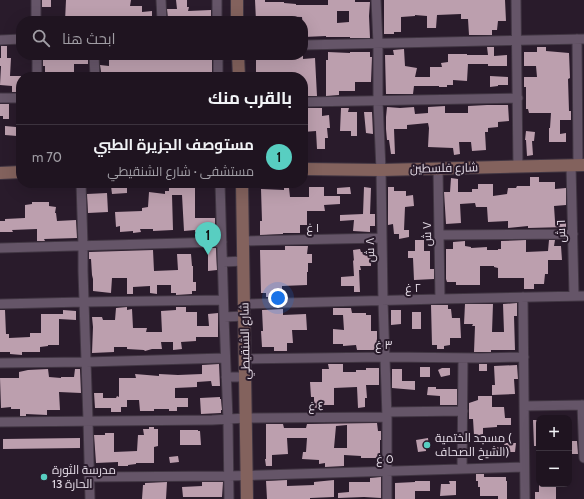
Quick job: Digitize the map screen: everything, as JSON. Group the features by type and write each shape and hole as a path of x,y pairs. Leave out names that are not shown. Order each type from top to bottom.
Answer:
{"street":[{"path":"36,0 36,16"},
{"path":"161,0 162,16"},
{"path":"216,0 217,16"},
{"path":"237,0 237,16"},
{"name":"٨ ش","path":"376,0 387,415 387,499"},
{"path":"516,0 518,167"},
{"path":"0,40 16,39"},
{"path":"308,45 580,39"},
{"name":"٦ ش","path":"574,296 573,234 581,98 580,39"},
{"path":"37,60 37,72"},
{"path":"94,60 95,72"},
{"path":"218,60 218,72"},
{"path":"238,60 239,72"},
{"path":"0,98 16,98"},
{"path":"308,102 518,98"},
{"name":"شارع فلسطين","path":"308,169 381,170 578,165"},
{"name":"٧ ش","path":"438,168 440,299"},
{"path":"0,173 16,172"},
{"path":"81,188 90,499"},
{"path":"220,188 228,420 229,499"},
{"name":"شارع الشنقيطي","path":"242,188 247,499"},
{"path":"439,236 573,234"},
{"name":"١ غ","path":"244,241 382,238"},
{"path":"0,248 222,242"},
{"path":"223,262 244,261"},
{"name":"٢ غ","path":"224,317 244,310 383,301 584,296"},
{"path":"523,297 524,499"},
{"path":"0,304 223,300"},
{"name":"٣ غ","path":"245,359 524,357"},
{"path":"0,363 225,358"},
{"path":"462,469 463,358"},
{"path":"226,377 246,377"},
{"path":"524,406 583,405 584,458"},
{"name":"٤ غ","path":"0,422 88,420 228,420 246,418 387,415 463,411"},
{"name":"٥ غ","path":"89,477 228,476 524,467"}],"building":[{"path":"42,0 51,0 51,7 42,7"},
{"path":"66,0 131,0 130,6 142,6 142,12 152,11 152,16 65,16"},
{"path":"176,0 187,0 187,7 189,7 188,11 211,10 211,16 168,16 167,9 177,9"},
{"path":"255,0 265,0 265,2 284,2 296,5 328,5 328,0 355,0 355,2 370,2 370,38 308,37 308,16 256,16","holes":["337,11 349,11 349,22 337,23"]},
{"path":"384,0 505,0 506,21 498,21 497,30 492,30 492,35 469,35 468,19 461,19 461,14 437,15 436,28 427,28 427,16 415,15 401,17 401,32 384,34"},
{"path":"1,46 7,46 7,58 11,58 10,76 16,76 16,92 12,92 12,86 0,85"},
{"path":"487,47 494,47 494,56 507,55 507,66 468,64 467,81 453,80 453,85 447,85 447,87 414,86 413,94 386,94 385,55 394,55 393,50 404,49 405,66 417,68 415,77 430,77 430,67 442,67 441,63 448,62 448,54 488,55"},
{"path":"537,47 546,47 546,51 569,53 570,78 568,79 569,111 571,111 571,120 560,120 560,134 566,133 566,142 549,142 551,113 529,113 528,109 526,109 526,87 524,87 524,77 537,77 536,66 524,66 524,52 537,52"},
{"path":"328,52 370,52 370,57 372,57 371,82 355,82 355,91 339,91 339,95 326,96 326,60 328,60"},
{"path":"315,58 317,96 308,96 308,72 256,72 256,60 308,60 308,59"},
{"path":"43,60 88,60 88,64 74,64 74,72 45,72 45,66 43,66"},
{"path":"109,60 212,60 212,72 101,72 100,65 109,66"},
{"path":"490,76 508,77 508,85 490,87"},
{"path":"0,104 9,104 9,119 3,119 3,116 0,116"},
{"path":"508,105 509,121 498,122 498,127 488,128 488,132 485,132 486,150 472,151 471,142 459,142 460,154 454,155 453,148 428,147 428,123 407,125 407,129 394,129 395,154 391,154 386,129 387,107 414,107 415,114 428,113 428,107 445,106 445,113 468,113 468,106"},
{"path":"308,108 322,108 322,116 329,115 330,128 327,128 328,138 325,138 325,149 317,149 316,131 308,132"},
{"path":"341,108 349,108 348,112 357,112 357,136 351,136 351,131 340,131"},
{"path":"364,112 372,112 373,134 366,133"},
{"path":"5,126 16,127 16,136 5,135"},
{"path":"526,131 535,132 534,141 532,141 533,155 527,156 525,140"},
{"path":"530,177 539,177 539,182 555,182 555,189 566,188 566,205 554,206 555,221 566,220 566,227 528,228 528,226 508,228 508,221 488,222 487,207 476,207 475,203 460,204 461,223 446,224 444,192 450,192 451,178 458,179 458,192 472,192 472,189 478,189 478,184 493,184 493,196 507,194 508,188 530,186"},
{"path":"309,187 324,187 324,196 340,196 340,204 324,205 325,211 307,211 307,225 300,225 300,233 260,235 260,221 262,221 261,189 284,190 284,188 289,188 290,197 309,197"},
{"path":"350,187 351,194 337,194 337,188"},
{"path":"364,187 371,188 370,214 375,214 375,226 370,226 370,232 353,231 354,220 340,221 340,215 363,214"},
{"path":"388,187 394,187 394,191 406,191 406,196 413,195 414,206 405,207 404,230 409,230 409,237 399,239 399,234 394,234 393,224 388,225"},
{"path":"111,188 127,188 127,193 112,194"},
{"path":"169,188 195,188 195,218 215,218 215,233 195,232 195,230 184,231 182,195 172,195 173,230 153,231 153,229 140,229 141,232 133,233 133,231 120,232 120,226 116,227 115,212 142,211 142,208 148,207 149,192 165,194 165,191 169,191"},
{"path":"107,193 108,212 88,213 87,194"},
{"path":"32,202 49,202 49,206 56,207 55,213 57,221 76,220 77,238 44,239 45,241 37,241 37,229 0,232 0,221 5,221 5,219 25,218 25,205 32,204"},
{"path":"415,240 424,240 424,251 430,251 430,269 434,269 434,279 414,280 413,258 408,258 408,251 415,251"},
{"path":"526,240 526,252 548,251 549,240 555,240 554,246 561,246 562,260 548,260 548,274 545,274 544,284 534,284 534,289 524,289 524,278 498,278 498,268 494,266 480,266 480,285 456,285 456,282 447,282 446,249 453,249 453,242 465,241 465,246 471,248 487,247 487,250 498,250 501,249 501,241"},
{"path":"285,246 308,246 307,254 312,254 312,263 308,263 307,285 282,286 282,296 266,297 266,293 261,293 260,250 285,250"},
{"path":"208,248 216,248 217,270 208,271"},
{"path":"360,249 361,252 371,252 371,266 360,266 360,292 354,292 354,286 341,286 341,277 354,276 353,250"},
{"path":"153,250 154,271 178,270 177,254 191,254 193,282 196,282 196,291 192,291 192,294 176,295 176,293 171,293 171,285 157,285 157,294 150,293 150,286 133,287 133,294 127,294 127,278 112,278 111,293 93,291 91,259 89,259 89,252"},
{"path":"517,303 517,316 514,316 515,350 474,352 475,326 472,326 473,324 464,324 465,304 493,304 492,332 504,332 503,304"},
{"path":"431,305 448,305 448,309 451,309 452,318 460,318 461,338 450,338 450,345 444,346 444,349 437,349 437,345 432,345"},
{"path":"127,307 127,310 132,309 133,328 147,328 146,332 162,332 161,311 176,310 176,307 186,307 186,312 197,312 197,326 209,326 208,314 218,313 218,337 196,337 196,341 181,342 182,349 173,350 173,342 161,342 162,349 145,351 127,349 127,347 114,347 114,352 92,353 92,317 102,317 103,320 115,320 116,308"},
{"path":"333,308 351,308 352,313 366,313 366,315 371,315 371,331 377,331 377,350 357,350 356,345 343,346 343,344 333,344 333,329 344,330 343,315 333,315"},
{"path":"283,309 283,315 306,314 307,330 292,330 293,343 287,343 287,351 274,351 274,347 262,347 262,310"},
{"path":"0,310 5,310 6,334 9,334 9,338 30,337 30,333 41,333 41,314 63,314 63,310 76,311 76,320 59,319 59,345 40,347 40,352 22,352 22,355 10,354 10,352 0,352"},
{"path":"391,310 401,310 401,324 391,325"},
{"path":"412,312 421,312 421,329 412,329"},
{"path":"219,364 220,386 212,386 211,381 197,382 197,387 175,388 175,398 188,398 188,407 177,407 177,411 169,411 169,409 154,409 154,411 140,411 139,400 127,400 127,407 121,407 121,412 111,412 111,408 95,408 94,393 103,393 103,398 119,397 119,378 136,378 135,374 159,376 159,374 202,374 202,365"},
{"path":"328,364 343,364 343,372 356,372 356,370 366,370 366,368 379,368 379,385 366,385 367,398 365,398 365,407 358,408 357,387 334,388 334,405 321,405 321,408 314,408 314,397 311,397 310,382 322,382 322,369 329,369"},
{"path":"479,364 487,364 487,371 479,371"},
{"path":"517,365 518,379 514,379 515,394 492,395 492,385 495,385 494,366"},
{"path":"420,367 430,367 430,377 420,377"},
{"path":"442,368 450,368 450,375 441,377 438,370"},
{"path":"48,369 49,377 61,378 74,377 75,369 80,369 81,393 59,392 60,410 47,410 47,415 26,414 26,416 20,416 20,409 11,409 11,407 1,408 0,378 19,378 19,372"},
{"path":"392,369 402,369 402,381 415,381 415,390 392,388"},
{"path":"428,387 436,387 436,389 457,389 457,405 440,405 440,396 427,395"},
{"path":"478,396 492,396 492,407 504,407 505,418 511,418 511,425 497,425 497,427 483,428 483,435 474,435 473,419 469,419 469,403 478,400"},
{"path":"220,397 221,413 201,414 200,398"},
{"path":"533,420 536,420 536,446 534,446"},
{"path":"377,423 378,431 381,431 380,458 361,458 361,456 344,455 344,466 325,467 325,463 319,464 319,460 302,459 303,452 306,452 307,438 287,438 288,454 272,455 272,466 266,466 266,424 283,424 284,428 306,428 307,424","holes":["347,425 347,448 334,448 336,426"]},
{"path":"149,427 158,429 158,446 154,447 154,463 136,463 128,466 118,466 118,462 96,463 94,435 114,433 114,452 137,451 138,435 144,435 143,429 149,429"},
{"path":"180,430 200,431 201,445 180,445"},
{"path":"80,438 80,448 3,449 3,439"},
{"path":"428,438 429,449 418,452 416,440"},
{"path":"572,441 577,441 578,454 572,454"},
{"path":"504,443 516,443 515,452 505,452 505,457 495,457 495,447 505,448"},
{"path":"178,456 179,462 170,463 169,457"},
{"path":"476,474 484,474 484,477 506,477 507,499 498,499 498,496 480,496 480,487 478,487 478,481 476,481"},
{"path":"381,477 381,498 338,498 338,493 349,492 349,482 370,482 370,478"},
{"path":"287,480 287,486 314,485 314,482 334,480 334,497 310,499 267,499 266,481"},
{"path":"430,481 430,491 415,491 415,499 395,499 395,483"},
{"path":"449,481 456,481 456,495 440,496 441,484 450,484"},
{"path":"167,482 166,499 142,499 143,485 145,485 145,483"},
{"path":"202,482 223,482 222,497 183,497 182,487 202,486"},
{"path":"539,487 556,487 556,499 535,499 535,492 539,492"}],"place":[{"name":"مستوصف الجزيرة الطبي","path":"208,255"},
{"name":"مسجد الختمية ( الشيخ الصحاف)","path":"427,445"},
{"name":"مدرسة الثورة الحارة 13","path":"44,477"}]}
